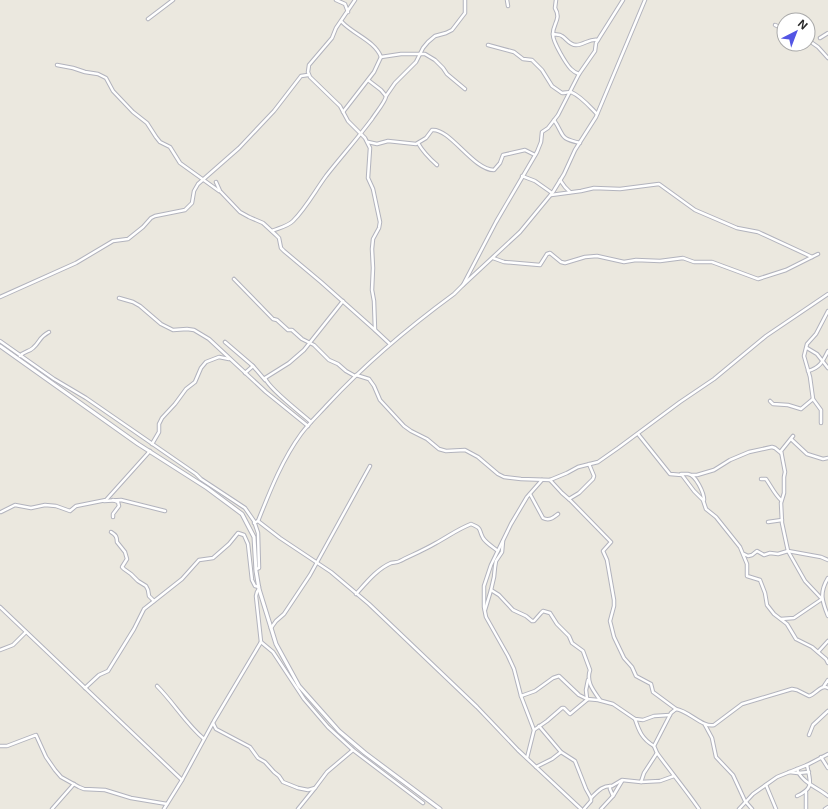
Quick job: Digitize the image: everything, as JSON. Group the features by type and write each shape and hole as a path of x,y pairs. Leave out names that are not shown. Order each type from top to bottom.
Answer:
{"street":[{"path":"148,19 173,0"},
{"path":"336,0 342,1 345,4 348,13"},
{"path":"355,0 342,22 336,28 332,38 309,65 308,74 338,104 348,121 368,142 370,151 368,178 373,189 380,222 379,228 373,240 372,249 372,290 375,330"},
{"path":"272,231 290,223 307,205 330,171 361,134 377,110 386,100 386,96 416,62 423,48 433,37 452,30 465,13 465,0"},
{"path":"507,0 508,6"},
{"path":"556,0 555,8 558,12 558,16 552,34 558,50 571,69 578,75"},
{"path":"463,285 535,155 541,142 542,132 548,128 554,120 578,75 595,51 598,40 623,0"},
{"path":"254,523 258,521 281,467 294,445 311,422 355,375 390,344 454,294 493,258 520,232 551,194 597,114 645,0"},
{"path":"342,22 370,43 381,57"},
{"path":"820,38 828,33"},
{"path":"552,34 563,36 568,42 575,45 594,39 598,40"},
{"path":"488,45 514,52 523,59 532,60 542,70 556,90 562,93 570,92 581,99 597,114"},
{"path":"816,46 828,58"},
{"path":"381,57 400,54 425,54 435,60 443,68 446,74 465,89"},
{"path":"342,112 374,72 381,57"},
{"path":"57,65 98,74 106,78 113,91 147,123 158,140 170,148 180,163 220,191 240,212 264,223 279,238 280,245 284,251 343,301 390,344"},
{"path":"0,297 76,263 113,241 128,239 155,216 185,210 192,203 195,189 239,148 274,111 301,76 308,74"},
{"path":"368,80 386,96"},
{"path":"554,120 562,137 569,141 580,143"},
{"path":"368,142 377,144 388,141 407,144 418,143 426,138 432,130 436,129 489,170 494,170 496,168 503,155 525,150 535,155"},
{"path":"418,143 425,154 437,165"},
{"path":"522,176 535,181 551,194 594,188 620,189 659,184 696,210 737,228 758,232 812,257"},
{"path":"560,180 565,188 572,192"},
{"path":"216,182 220,191"},
{"path":"493,258 504,262 540,265 547,254 550,253 561,262 565,263 585,257 597,256 624,262 636,260 660,261 683,258 694,262 712,262 758,279 786,270 818,254"},
{"path":"234,279 273,319 277,320 288,330 292,330 302,339 310,342 329,360 338,364 346,371 369,379 380,400 404,426 411,431 427,439 439,449 446,451 464,450 478,457 498,474 504,477 542,480 550,480 578,467 598,462 714,379 766,336 828,294"},
{"path":"119,298 133,302 140,306 161,324 173,331 186,329 196,330 216,344 272,398 308,426"},
{"path":"265,380 267,376 290,363 304,350 343,301"},
{"path":"821,422 822,410 813,400 804,356 808,344 816,334 828,311"},
{"path":"20,357 23,352 32,349 41,337 49,332"},
{"path":"0,341 150,451 207,488 242,514 254,537 256,569 265,612 272,628 277,646 299,686 339,731 365,753 440,809"},
{"path":"225,342 253,366 265,380 311,422"},
{"path":"0,346 86,398 245,508 258,533 260,549 259,568 256,569"},
{"path":"807,348 817,354 828,368"},
{"path":"808,371 816,369 828,351"},
{"path":"152,444 159,432 159,424 162,418 186,389 195,382 201,368 206,362 218,357 231,360"},
{"path":"245,373 253,366"},
{"path":"770,401 773,404 788,405 801,409 813,400"},
{"path":"638,434 670,474 674,475 698,475 714,470 730,460 753,450 772,447 781,453 785,472 784,493 781,500 782,520 788,551 805,581 822,599 828,616"},
{"path":"781,453 793,436"},
{"path":"791,439 806,454 823,459 828,458"},
{"path":"104,501 150,451"},
{"path":"569,499 579,494 593,479 594,476 589,464"},
{"path":"272,628 276,620 284,614 310,574 370,466"},
{"path":"681,474 704,502"},
{"path":"692,475 703,490 706,509 716,517 737,542 743,553 747,564 747,576 760,580 765,592 766,604 774,614 788,625 796,639 812,647 828,663"},
{"path":"761,479 766,479 781,500"},
{"path":"527,758 534,730 521,696 514,669 506,651 488,622 484,610 484,586 488,573 504,538 522,505 542,480"},
{"path":"550,480 611,542 603,551 607,560 614,600 610,621 620,650 636,676 650,684 653,692 676,709 694,717 705,725 712,738 716,756 735,777 745,802 752,809"},
{"path":"530,494 543,518 546,520 551,519 558,514"},
{"path":"110,495 113,500 118,502 119,506 113,514 113,517"},
{"path":"1,512 15,505 31,508 45,505 56,506 70,511 76,506 113,500 137,503 165,511"},
{"path":"768,522 782,520"},
{"path":"258,521 280,538 317,562 369,604 477,707 579,808"},
{"path":"356,594 378,571 392,563 399,562 408,556 414,556 436,544 454,531 471,524 478,527 481,530 483,538 490,546 498,551"},
{"path":"111,532 116,535 117,542 125,552 127,559 122,567 146,586 149,596 154,601"},
{"path":"85,688 99,675 108,671 134,629 144,608 182,579 199,560 213,558 230,544 238,533 244,535 248,544 252,580 259,588"},
{"path":"484,610 491,590 490,588 494,577 496,561 502,552 504,538"},
{"path":"743,553 748,556 757,551 765,555 770,553 778,554 788,551 816,556 828,560"},
{"path":"781,620 794,618 822,599 824,586 828,578"},
{"path":"164,809 261,642 256,596 259,588"},
{"path":"491,590 499,595 513,610 526,616 532,621 534,621 543,611 550,613 569,636 572,642 583,651 590,670 586,690 588,699"},
{"path":"0,607 182,780"},
{"path":"0,650 13,645 26,632"},
{"path":"818,652 828,641"},
{"path":"261,642 269,648 304,699 328,727 354,750 423,803"},
{"path":"269,648 277,646"},
{"path":"521,696 535,691 549,680 559,676 562,677 575,692 588,699 600,700 614,704 635,720 640,734 654,746 657,753 674,776 684,786 699,809"},
{"path":"588,680 591,688 600,700"},
{"path":"705,725 714,725 742,704 792,689 811,696 828,680"},
{"path":"157,686 182,717 204,739"},
{"path":"823,686 828,688"},
{"path":"534,730 562,708 570,714 588,699"},
{"path":"654,746 670,715 676,709"},
{"path":"809,735 813,725 828,711"},
{"path":"635,720 643,720 654,716 670,715"},
{"path":"213,723 216,729 250,747 258,758 265,762 280,776 283,782 308,790 315,788"},
{"path":"539,726 561,752 575,762 591,798"},
{"path":"0,746 8,746 36,735 46,757 55,770 61,777 74,784 84,789 105,790 131,798 167,804"},
{"path":"298,809 327,772 354,750"},
{"path":"536,766 552,759 561,752"},
{"path":"641,782 644,773 657,753"},
{"path":"739,809 745,802 777,777 807,765 828,754"},
{"path":"821,757 828,768"},
{"path":"806,809 806,792 810,785 807,765"},
{"path":"796,769 810,785 828,796"},
{"path":"788,772 808,772"},
{"path":"584,809 591,801 591,798 603,787 608,785 612,786 622,780 641,782 660,781 674,776"},
{"path":"601,809 613,796 622,780"},
{"path":"52,809 74,784"},
{"path":"766,785 776,809"},
{"path":"610,786 613,796"},
{"path":"797,796 806,792"}]}
